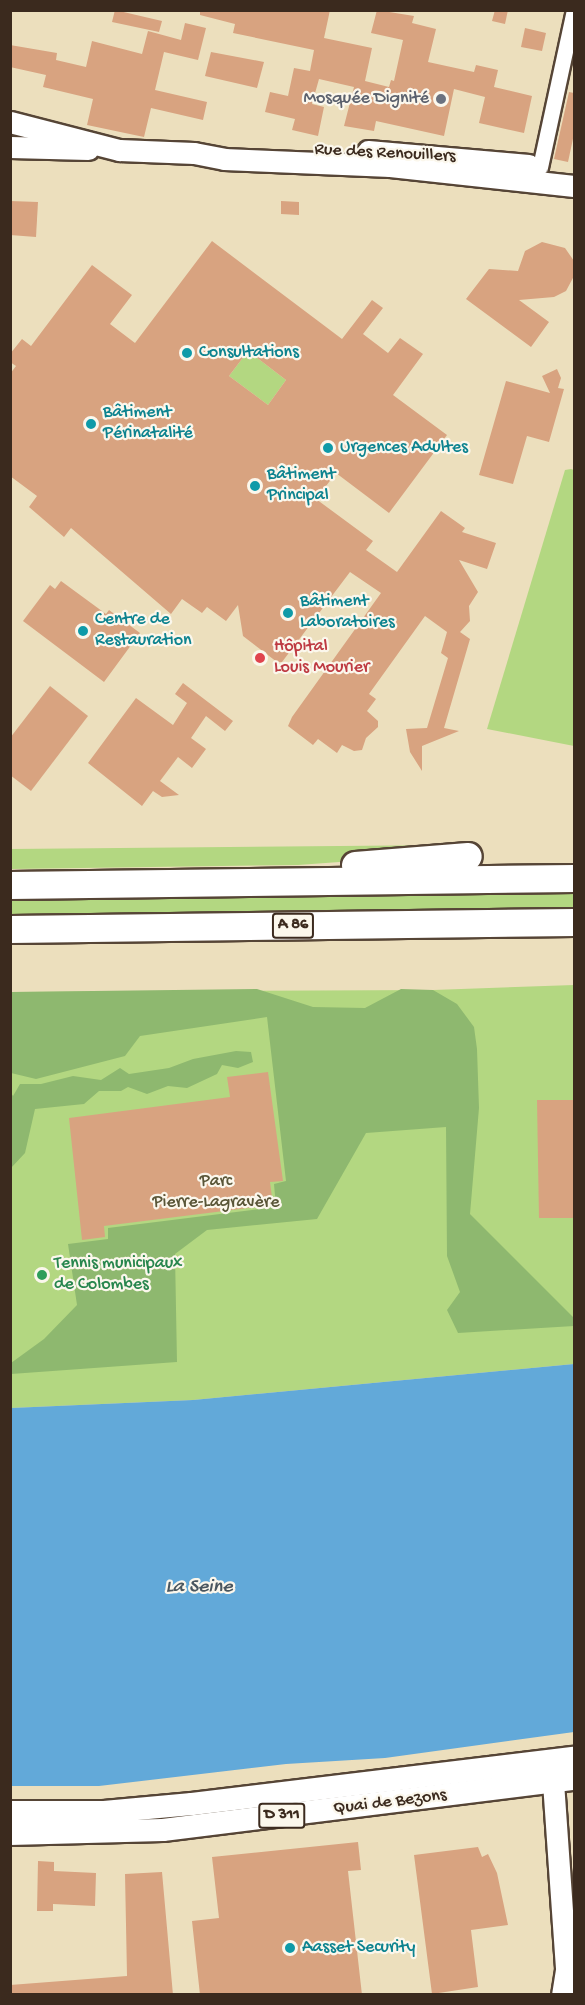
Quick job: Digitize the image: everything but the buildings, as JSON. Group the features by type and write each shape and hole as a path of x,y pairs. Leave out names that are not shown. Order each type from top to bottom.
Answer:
{"highway":[{"path":"308,882 318,867 468,856"},
{"path":"10,885 574,878"},
{"name":"A 86","path":"10,929 574,922"}],"main road":[{"name":"D 311","path":"555,1772 574,1758"},
{"path":"555,1772 574,1763"},
{"name":"Quai de Bezons","path":"10,1812 104,1812 192,1804 500,1767 555,1772"},
{"name":"Quai de Bezons","path":"10,1834 163,1830 555,1772"}],"street":[{"path":"539,174 574,10"},
{"name":"Rue des Renouillers","path":"10,122 118,150 194,153 224,159 390,166 484,178 574,173"},
{"path":"10,147 118,150"},
{"name":"Rue des Renouillers","path":"194,153 217,148 281,149 449,157 539,174 574,186"},
{"path":"433,173 449,157"},
{"name":"Rue des Renouillers","path":"484,178 502,185 574,196"},
{"path":"555,1772 566,1970 562,1995"}],"green space":[{"path":"248,351 286,380 268,405 229,376"},
{"path":"565,470 574,470 574,746 487,729"},
{"path":"453,845 353,861 298,865 11,869 10,849"},
{"path":"574,888 574,913 11,920 10,893"},
{"name":"Parc Pierre-Lagravère","path":"574,985 574,1364 193,1400 11,1408 11,992 433,990"},
{"path":"257,989 313,1007 365,1008 401,989 433,990 457,1004 474,1027 477,1049 479,1108 470,1214 574,1318 574,1326 458,1333 447,1310 460,1292 447,1256 446,1127 366,1133 317,1219 207,1230 175,1254 177,1362 11,1374 11,1363 44,1339 77,1305 68,1244 108,1239 108,1228 276,1207 274,1184 286,1181 267,1017 140,1036 125,1056 36,1079 11,1073 11,992"},
{"path":"236,1051 251,1052 253,1062 238,1068 222,1065 217,1074 187,1088 168,1086 147,1094 128,1087 121,1091 99,1091 84,1104 35,1109 25,1153 11,1168 11,1093 13,1096 20,1084 41,1084 73,1076 101,1080 120,1068 129,1074 169,1068 193,1059"}],"water":[{"name":"La Seine","path":"574,1364 574,1732 385,1758 286,1764 99,1786 11,1786 11,1408 193,1400"}],"place":[{"name":"Mosquée Dignité","path":"441,99"},
{"name":"Consultations","path":"187,353"},
{"name":"Bâtiment Périnatalité","path":"91,424"},
{"name":"Urgences Adultes","path":"328,448"},
{"name":"Bâtiment Principal","path":"255,486"},
{"name":"Bâtiment Laboratoires","path":"288,613"},
{"name":"Centre de Restauration","path":"83,631"},
{"name":"Hôpital Louis Mourier","path":"260,658"},
{"name":"Tennis municipaux de Colombes","path":"42,1275"},
{"name":"Aasset Security","path":"290,1948"}]}
